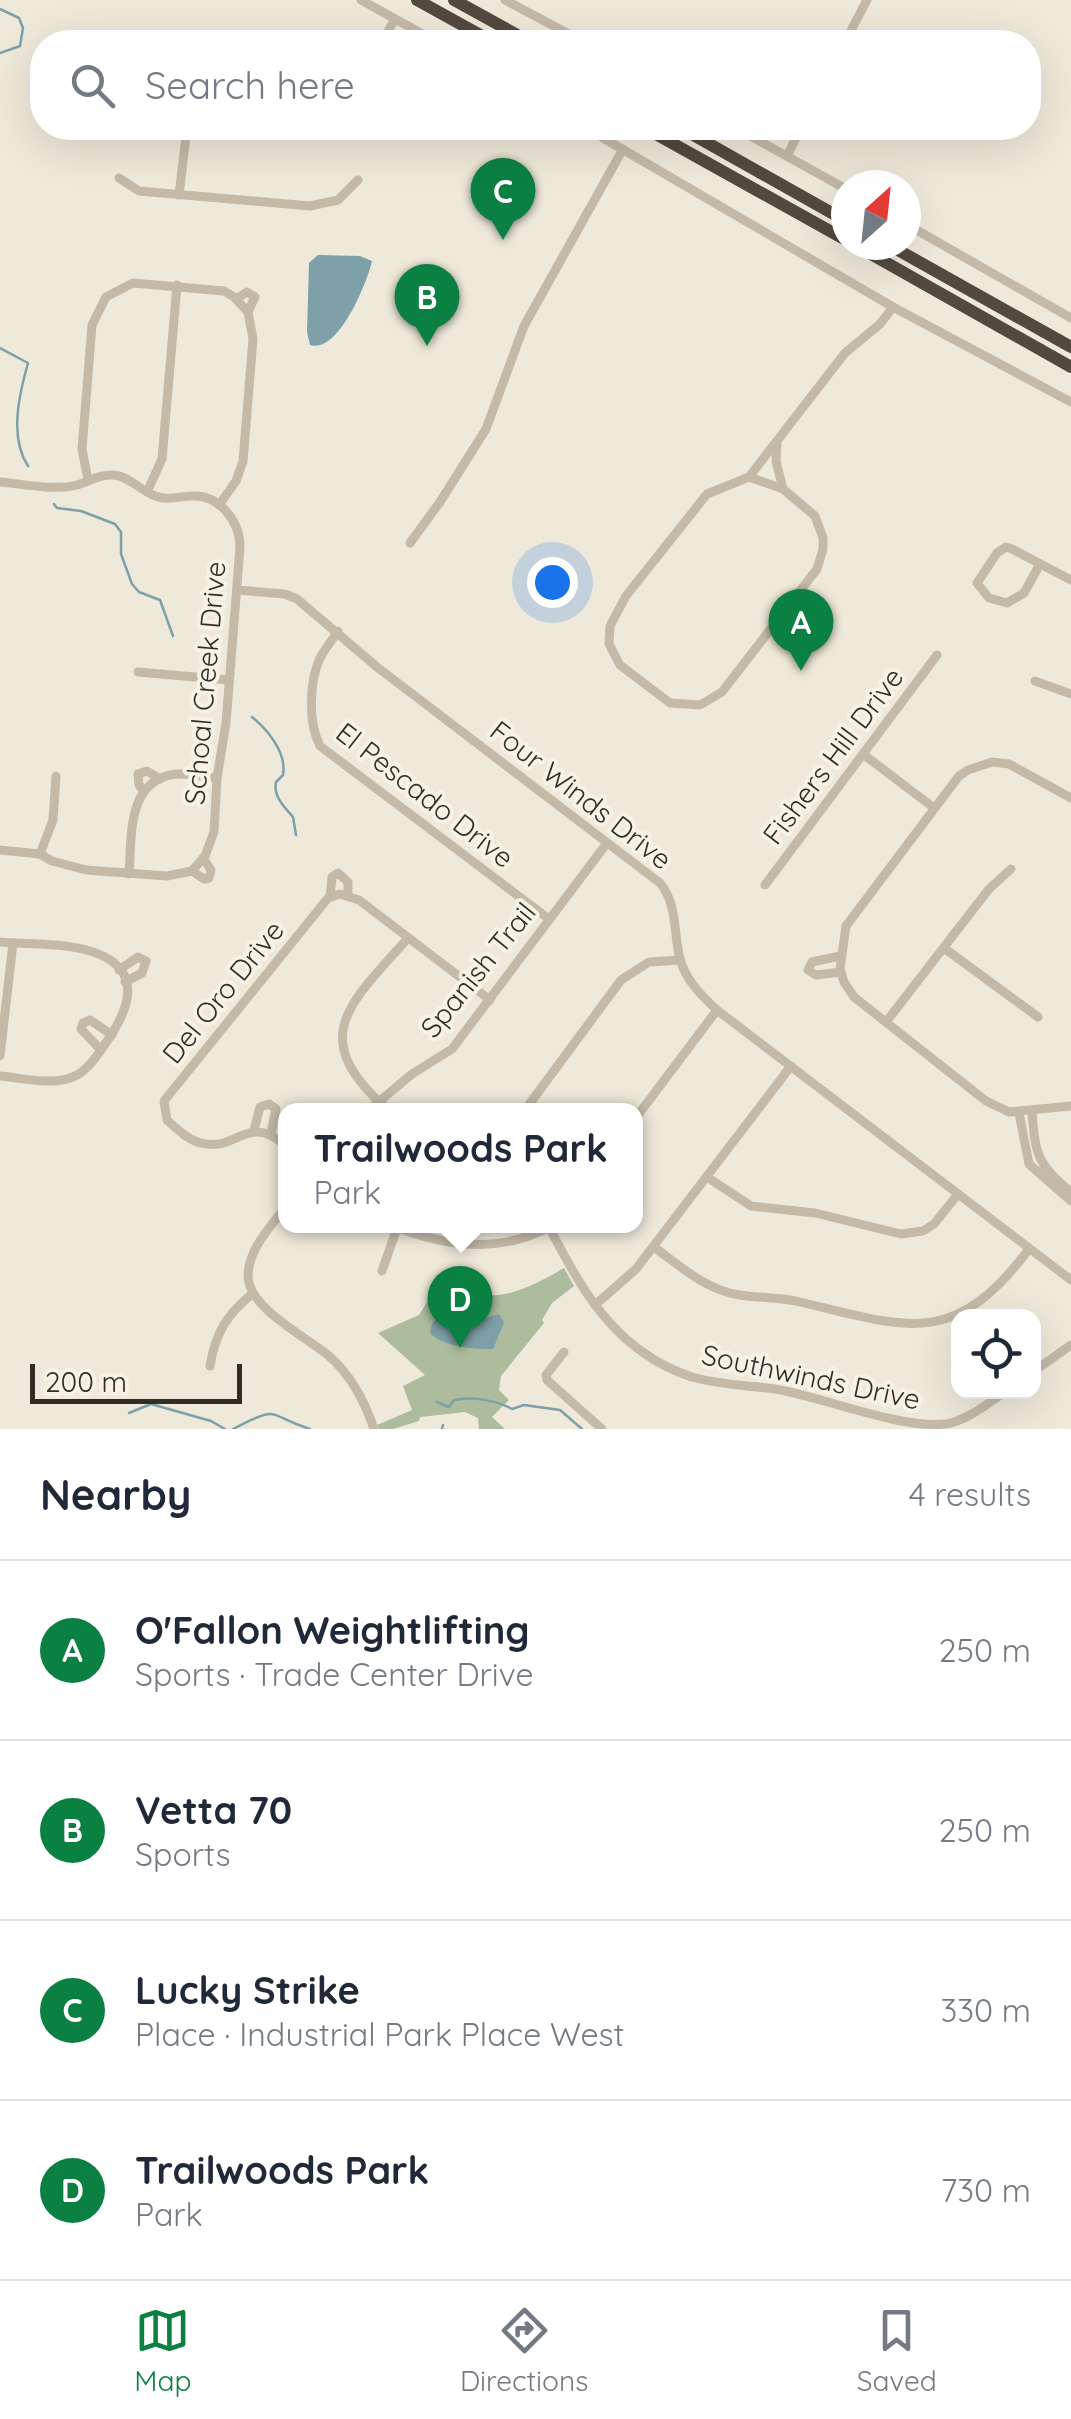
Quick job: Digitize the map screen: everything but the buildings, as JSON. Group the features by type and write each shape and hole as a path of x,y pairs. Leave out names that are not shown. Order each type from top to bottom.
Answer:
{"highway":[{"path":"417,0 471,30"},
{"path":"454,0 508,30"},
{"path":"667,140 831,232"},
{"path":"701,140 831,213"},
{"path":"881,260 1071,367"},
{"path":"916,260 1071,347"}],"street":[{"path":"361,0 415,30"},
{"path":"505,0 561,30"},
{"path":"851,30 867,0"},
{"path":"389,30 395,19"},
{"path":"179,194 186,140"},
{"path":"608,140 893,308 1071,402"},
{"path":"758,140 831,181"},
{"path":"787,156 796,140"},
{"path":"410,543 486,429 524,326 624,149"},
{"path":"119,178 139,191 320,206 338,200 358,180"},
{"path":"921,233 1071,318"},
{"path":"0,482 78,485 109,474 164,498 196,496 219,505 236,481 243,461 253,339 248,312 236,299 212,288 143,282 124,286 106,297 95,315 82,449 88,480"},
{"path":"147,492 162,459 176,285"},
{"path":"236,299 252,293 254,304 248,312"},
{"path":"749,477 783,489 815,516 823,550 818,569 722,692 700,705 670,703 620,665 609,644 610,626 626,596 707,494 749,477 845,353 893,308"},
{"path":"778,441 776,461 783,489"},
{"name":"Schoal Creek Drive","path":"203,858 211,870 209,878 204,879 192,871 203,858 209,851 214,832 240,535 219,505"},
{"path":"1040,564 1024,593 1007,603 989,598 977,584 996,553 1006,547 1040,564 1071,580"},
{"name":"Four Winds Drive","path":"237,590 286,594 666,890 673,909 680,960 696,990 1071,1280"},
{"name":"El Pescado Drive","path":"338,631 319,660 314,681 313,728 320,746 548,920"},
{"name":"Fishers Hill Drive","path":"766,885 938,655"},
{"path":"138,672 228,680"},
{"path":"1035,680 1071,694"},
{"path":"862,754 934,808"},
{"path":"1071,798 1009,764 992,762 959,776 846,926 840,956 841,972 854,997 986,1101 1019,1113 1071,1106"},
{"path":"144,791 138,774 148,771 160,780"},
{"path":"129,874 134,810 144,791 178,774 217,778"},
{"path":"40,854 53,820 56,776"},
{"name":"Spanish Trail","path":"378,1102 452,1049 606,843"},
{"path":"0,850 40,854 76,868 129,874 167,876 192,871"},
{"path":"886,1022 989,888 1011,870"},
{"name":"Del Oro Drive","path":"278,1141 263,1132 202,1144 167,1120 164,1101 330,898 330,882 338,872 348,882 348,895 490,1000"},
{"path":"330,898 348,895"},
{"path":"378,1102 355,1074 340,1040 341,1028 359,993 408,938"},
{"path":"0,942 89,951 111,961 125,982 126,1009 87,1068 68,1079 0,1076"},
{"path":"0,1056 13,943"},
{"path":"944,948 1038,1018"},
{"path":"840,956 812,962 808,970 816,975 841,972"},
{"path":"119,970 138,957 146,961 142,972 125,982"},
{"path":"529,1103 621,980 648,962 680,960"},
{"path":"643,1109 718,1010"},
{"path":"101,1050 80,1029 83,1023 90,1020 112,1035"},
{"path":"595,1305 636,1270 791,1066"},
{"path":"1032,1111 1038,1158 1046,1172 1071,1192"},
{"path":"1019,1113 1029,1164 1071,1201"},
{"path":"707,1176 752,1206 815,1213 901,1234 924,1231 934,1224 958,1194"},
{"path":"278,1218 252,1255 248,1277 252,1294 330,1357 364,1400 374,1429"},
{"path":"382,1270 393,1233"},
{"path":"424,1233 497,1246 536,1233"},
{"name":"Southwinds Drive","path":"554,1233 595,1305 628,1340 677,1372 736,1386 775,1389 913,1424 947,1424 975,1413 995,1399"},
{"path":"654,1247 694,1276 725,1291 788,1299 862,1318 915,1326 960,1313 990,1292 1030,1249"},
{"path":"210,1366 214,1341 224,1322 252,1294"},
{"path":"1041,1366 1071,1344"},
{"path":"564,1352 546,1375 547,1380 602,1429"}],"green space":[{"path":"564,1268 574,1286 552,1303 544,1323 501,1376 499,1390 509,1400 492,1417 505,1429 479,1429 478,1418 465,1412 420,1417 419,1421 393,1429 379,1429 377,1425 412,1410 403,1386 425,1375 378,1333 419,1315 438,1285 498,1295 533,1285"}],"water":[{"path":"318,255 360,256 372,261 358,300 341,328 331,339 310,345 309,263"},
{"path":"499,1314 504,1323 493,1349 450,1344 430,1333 439,1318 468,1324"}],"waterway":[{"path":"0,9 19,18 23,28 20,46 0,53"},
{"path":"0,348 28,363 17,429 28,466"},
{"path":"54,504 115,524 121,532 121,554 132,584 139,592 160,600 173,636"},
{"path":"252,717 270,735 282,758 283,775 276,782 276,792 293,817 296,835"},
{"path":"437,1402 449,1407 454,1400 476,1399 512,1409 524,1405 560,1410 582,1429"},
{"path":"129,1413 151,1404 211,1421 225,1429"},
{"path":"233,1429 267,1414 310,1429"},
{"path":"442,1429 443,1425"}],"place":[{"name":"Lucky Strike","path":"503,240"},
{"name":"Vetta 70","path":"427,346"},
{"name":"O'Fallon Weightlifting","path":"801,671"},
{"name":"Trailwoods Park","path":"460,1348"}]}
